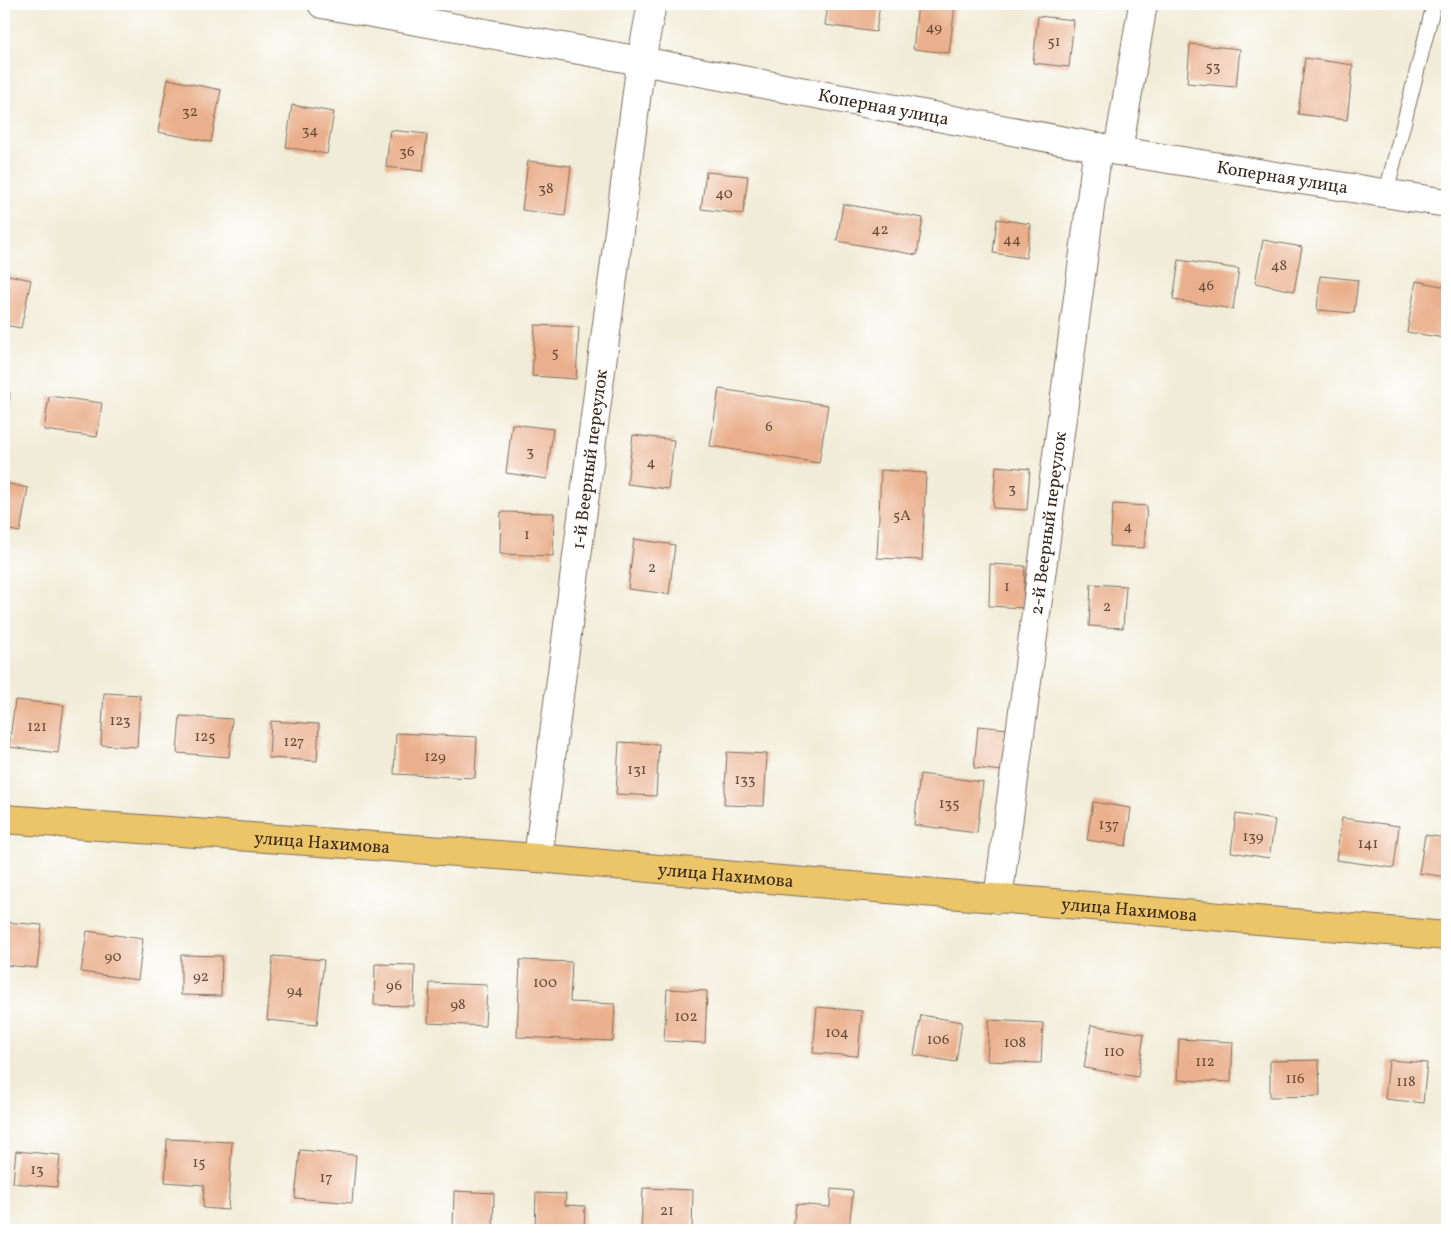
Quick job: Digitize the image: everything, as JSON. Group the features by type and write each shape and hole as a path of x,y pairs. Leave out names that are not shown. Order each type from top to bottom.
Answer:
{"main road":[{"name":"улица Нахимова","path":"4,819 538,858 998,899 1447,936"}],"street":[{"name":"Коперная улица","path":"322,4 641,61 1108,149 1447,203"},
{"name":"1-й Веерный переулок","path":"538,858 641,61 652,4"},
{"name":"2-й Веерный переулок","path":"998,899 1108,149 1143,4"}],"lane":[{"path":"1386,193 1434,4"}],"building":[{"path":"828,4 880,4 876,32 825,25"},
{"path":"918,4 955,6 949,53 913,49"},
{"path":"1038,16 1074,20 1069,67 1033,63"},
{"path":"1190,44 1240,49 1236,87 1187,83"},
{"path":"1305,58 1353,65 1347,120 1298,114"},
{"path":"168,79 221,90 211,142 158,132"},
{"path":"292,105 334,112 327,154 286,147"},
{"path":"390,130 427,134 423,171 386,167"},
{"path":"528,161 571,166 565,216 522,210"},
{"path":"706,172 748,176 743,214 701,209"},
{"path":"843,204 923,218 917,255 837,241"},
{"path":"997,219 1031,224 1026,258 993,253"},
{"path":"1263,240 1302,247 1294,291 1255,283"},
{"path":"1179,260 1239,269 1233,309 1173,300"},
{"path":"4,274 31,280 21,328 4,325"},
{"path":"1320,276 1358,280 1354,313 1317,310"},
{"path":"1416,281 1447,287 1447,319 1444,338 1407,332"},
{"path":"535,325 579,327 576,379 532,376"},
{"path":"719,389 828,405 819,463 710,446"},
{"path":"4,392 10,393 5,444 4,444"},
{"path":"49,396 102,403 97,437 44,430"},
{"path":"512,424 553,429 547,479 506,473"},
{"path":"633,435 674,440 668,489 627,484"},
{"path":"996,466 1030,469 1027,510 993,508"},
{"path":"881,470 926,473 922,560 877,558"},
{"path":"4,483 28,488 20,532 4,529"},
{"path":"1113,504 1147,506 1144,548 1110,546"},
{"path":"501,512 554,513 553,556 500,554"},
{"path":"634,539 675,545 669,594 628,589"},
{"path":"990,564 1025,566 1023,608 989,606"},
{"path":"1091,584 1126,586 1123,628 1089,626"},
{"path":"104,693 140,695 137,747 101,745"},
{"path":"15,700 64,705 58,753 9,747"},
{"path":"180,716 232,719 229,757 177,753"},
{"path":"271,721 319,724 317,761 269,758"},
{"path":"978,726 1009,729 1004,771 974,768"},
{"path":"396,733 477,737 475,778 394,774"},
{"path":"619,742 659,744 656,796 616,794"},
{"path":"727,752 767,754 764,806 724,805"},
{"path":"920,774 983,782 977,833 914,825"},
{"path":"1093,802 1131,808 1126,846 1087,840"},
{"path":"1236,814 1275,820 1269,858 1231,852"},
{"path":"1342,818 1399,826 1394,868 1336,860"},
{"path":"1425,835 1447,838 1447,877 1419,873"},
{"path":"4,922 42,925 37,968 4,965"},
{"path":"87,931 143,939 138,980 81,972"},
{"path":"181,955 222,956 221,996 181,995"},
{"path":"273,956 324,960 317,1025 267,1020"},
{"path":"520,960 572,962 570,1002 615,1004 613,1041 517,1037"},
{"path":"375,964 415,965 414,1006 374,1005"},
{"path":"430,983 487,985 485,1026 428,1023"},
{"path":"667,989 707,991 705,1043 664,1041"},
{"path":"817,1007 862,1011 858,1056 813,1053"},
{"path":"921,1015 962,1022 956,1062 914,1055"},
{"path":"989,1020 1043,1023 1041,1063 987,1061"},
{"path":"1091,1025 1144,1034 1138,1077 1084,1068"},
{"path":"1179,1039 1233,1042 1231,1082 1177,1080"},
{"path":"1319,1060 1320,1096 1270,1097 1270,1061"},
{"path":"1389,1060 1427,1063 1423,1103 1385,1099"},
{"path":"167,1139 232,1142 228,1210 203,1208 204,1185 165,1182"},
{"path":"300,1150 356,1155 352,1203 295,1198"},
{"path":"16,1151 60,1155 57,1187 13,1183"},
{"path":"643,1188 693,1190 692,1230 641,1230"},
{"path":"831,1189 853,1191 849,1230 793,1230 796,1204 830,1207"},
{"path":"454,1191 494,1193 493,1230 453,1230"},
{"path":"536,1193 566,1194 565,1205 585,1206 584,1230 535,1230"}]}
